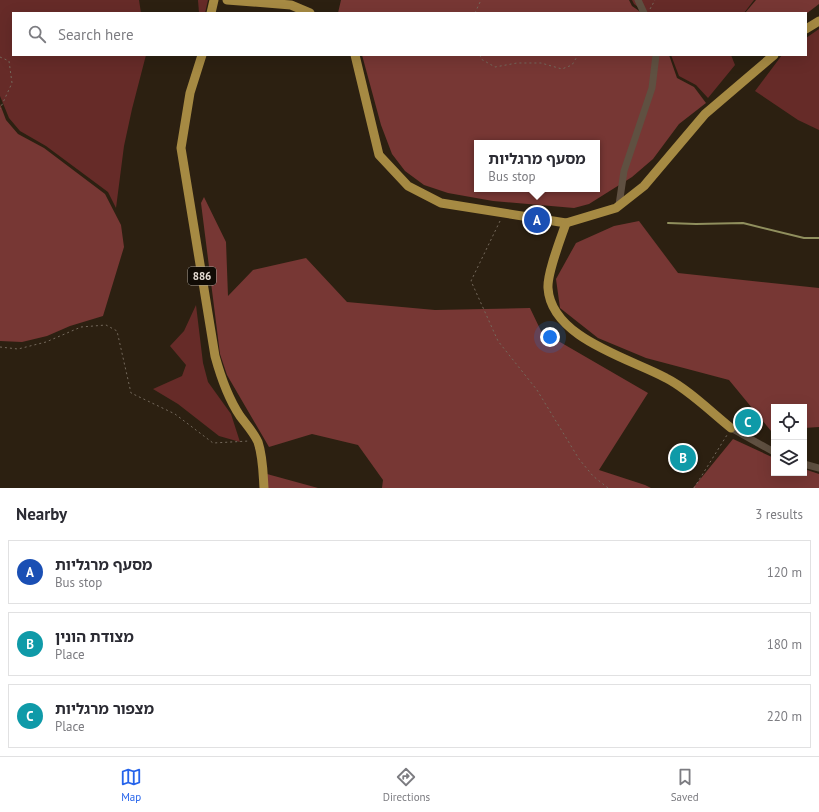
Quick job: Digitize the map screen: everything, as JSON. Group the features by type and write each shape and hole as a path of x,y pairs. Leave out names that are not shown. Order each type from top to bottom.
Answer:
{"main road":[{"path":"211,12 214,0"},
{"path":"227,0 291,5 308,12"},
{"path":"807,28 819,21"},
{"name":"886","path":"202,56 190,93 181,148 215,356 229,397 257,441 263,462 264,488"},
{"path":"355,56 379,155 408,186 441,203 566,223 619,205 644,186 705,114 773,56"},
{"path":"566,223 552,268 548,287 550,301 558,316 569,328 590,342 667,378 731,428"}],"street":[{"path":"638,0 644,12"},
{"path":"619,205 624,171 652,88 656,56"},
{"path":"731,428 771,450"},
{"path":"807,465 819,468"}],"path":[{"path":"475,12 481,0"},
{"path":"648,12 654,0"},
{"path":"480,56 481,59 494,67 517,62 540,63 562,69 572,65 577,56"},
{"path":"0,57 9,61 12,83 0,109"},
{"path":"503,213 471,281 498,341 537,390 579,459 594,476 608,488"},
{"path":"0,347 18,349 46,342 81,327 106,325 117,331 131,393 175,414 213,443 257,441"},
{"path":"694,488 731,428"}],"shaded area":[{"path":"0,0 139,0 141,12 12,12 12,56 146,56 124,146 116,208 108,192 46,146 20,131 9,118 0,96"},
{"path":"198,0 208,0 205,12 199,12"},
{"path":"341,0 629,0 632,6 641,12 338,12"},
{"path":"632,0 754,0 745,12 645,12 634,4"},
{"path":"756,0 819,0 819,4 807,13 807,12 746,12"},
{"path":"819,29 819,130 798,120 755,91 781,56 807,56 807,37"},
{"path":"362,56 669,56 677,78 694,87 706,103 679,124 653,159 632,177 589,204 574,208 493,201 448,193 424,185 405,171 392,154 381,125"},
{"path":"671,56 731,56 735,65 708,98 696,85 679,76"},
{"path":"0,104 6,120 18,134 44,148 105,194 121,225 124,247 103,316 70,326 47,336 22,342 0,341"},
{"path":"204,197 226,242 228,296 253,270 306,258 347,302 435,310 530,308 541,331 648,393 599,470 651,488 382,488 383,480 358,445 312,434 269,447 227,375 220,354 201,203"},
{"path":"639,221 678,273 819,288 819,427 807,428 807,404 771,404 771,431 729,380 646,358 598,338 560,308 556,279 576,243 614,226"},
{"path":"196,305 203,363 208,382 231,414 240,442 219,436 178,404 153,389 182,376 186,365 170,346 184,331"},
{"path":"733,439 771,457 771,476 807,476 807,470 819,474 819,488 693,488"},
{"path":"267,474 318,488 266,488"}],"waterway":[{"path":"668,223 743,223 804,238 819,238"}],"place":[{"name":"מסעף מרגליות","path":"537,220"},
{"name":"מצפור מרגליות","path":"748,422"},
{"name":"מצודת הונין","path":"683,458"}]}
